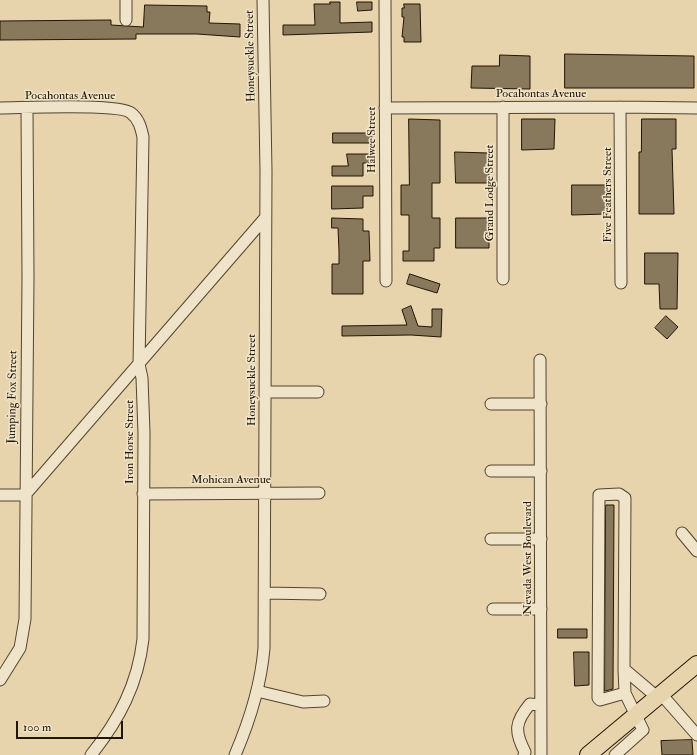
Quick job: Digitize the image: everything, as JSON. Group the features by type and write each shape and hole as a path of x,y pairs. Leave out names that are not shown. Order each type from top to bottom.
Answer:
{"highway":[{"path":"588,755 697,664"}],"street":[{"path":"126,0 126,20"},
{"name":"Honeysuckle Street","path":"235,755 247,726 258,691 264,648 265,218 263,0"},
{"name":"Halwee Street","path":"385,0 386,281"},
{"name":"Grand Lodge Street","path":"503,107 503,279"},
{"name":"Five Feathers Street","path":"620,107 621,283"},
{"name":"Pocahontas Avenue","path":"0,108 105,108 131,112 136,119"},
{"name":"Jumping Fox Street","path":"0,680 13,661 22,639 25,620 28,278 27,108"},
{"name":"Pocahontas Avenue","path":"385,108 697,108"},
{"name":"Iron Horse Street","path":"91,755 108,734 123,709 134,682 141,658 143,639 143,411 142,378 139,364 143,137 141,125 136,119"},
{"path":"0,495 25,496 265,218"},
{"name":"Nevada West Boulevard","path":"540,360 541,755"},
{"path":"265,392 318,392"},
{"path":"490,404 541,404"},
{"path":"491,471 541,471"},
{"name":"Mohican Avenue","path":"143,494 319,493"},
{"path":"615,755 643,730 625,693 625,498 619,494 599,495 598,698 600,700 625,693"},
{"path":"682,533 697,551"},
{"path":"490,539 541,539"},
{"path":"265,593 320,594"},
{"path":"494,609 541,609"},
{"path":"624,669 659,696 697,735"},
{"path":"258,691 303,702 324,701"},
{"path":"524,755 525,752 517,737 520,716 530,704 541,705"}],"building":[{"path":"330,2 340,2 340,23 372,22 372,32 283,35 283,25 315,25 314,4 330,4"},
{"path":"357,2 372,2 372,10 358,11"},
{"path":"404,4 420,4 421,42 404,42 404,37 402,37 404,17 402,17 402,8 404,8"},
{"path":"145,5 207,6 207,12 210,12 209,23 240,24 240,37 197,34 136,34 136,39 0,40 0,21 111,20 111,25 143,27"},
{"path":"565,54 694,56 694,88 565,88"},
{"path":"500,55 530,56 530,89 471,88 472,66 499,66"},
{"path":"409,119 440,120 440,183 432,183 432,218 440,218 440,248 434,248 434,261 403,261 403,251 409,251 409,215 401,215 401,185 409,185"},
{"path":"522,119 555,119 554,149 522,150"},
{"path":"642,119 676,119 676,149 672,149 674,214 639,214 639,152 641,152"},
{"path":"333,133 372,133 372,143 333,143"},
{"path":"455,152 489,153 489,183 456,183"},
{"path":"347,154 372,154 372,163 363,163 363,176 332,176 332,166 348,166"},
{"path":"572,185 606,185 607,214 572,215"},
{"path":"332,186 373,186 373,196 363,196 363,208 332,209"},
{"path":"332,218 363,219 363,231 369,231 370,261 363,261 363,294 332,294 332,264 339,264 339,251 338,228 332,228"},
{"path":"456,218 489,218 489,248 456,248"},
{"path":"645,253 678,253 677,309 660,309 659,284 645,284"},
{"path":"410,274 440,284 437,293 407,284"},
{"path":"411,306 418,326 432,327 432,309 442,309 441,337 411,335 342,336 342,326 407,325 402,310"},
{"path":"666,316 678,327 667,339 655,328"},
{"path":"606,505 614,505 613,689 605,691"},
{"path":"558,629 587,629 587,638 558,638"},
{"path":"574,652 589,652 589,685 575,686"},
{"path":"692,740 693,755 662,755 661,741"}]}
